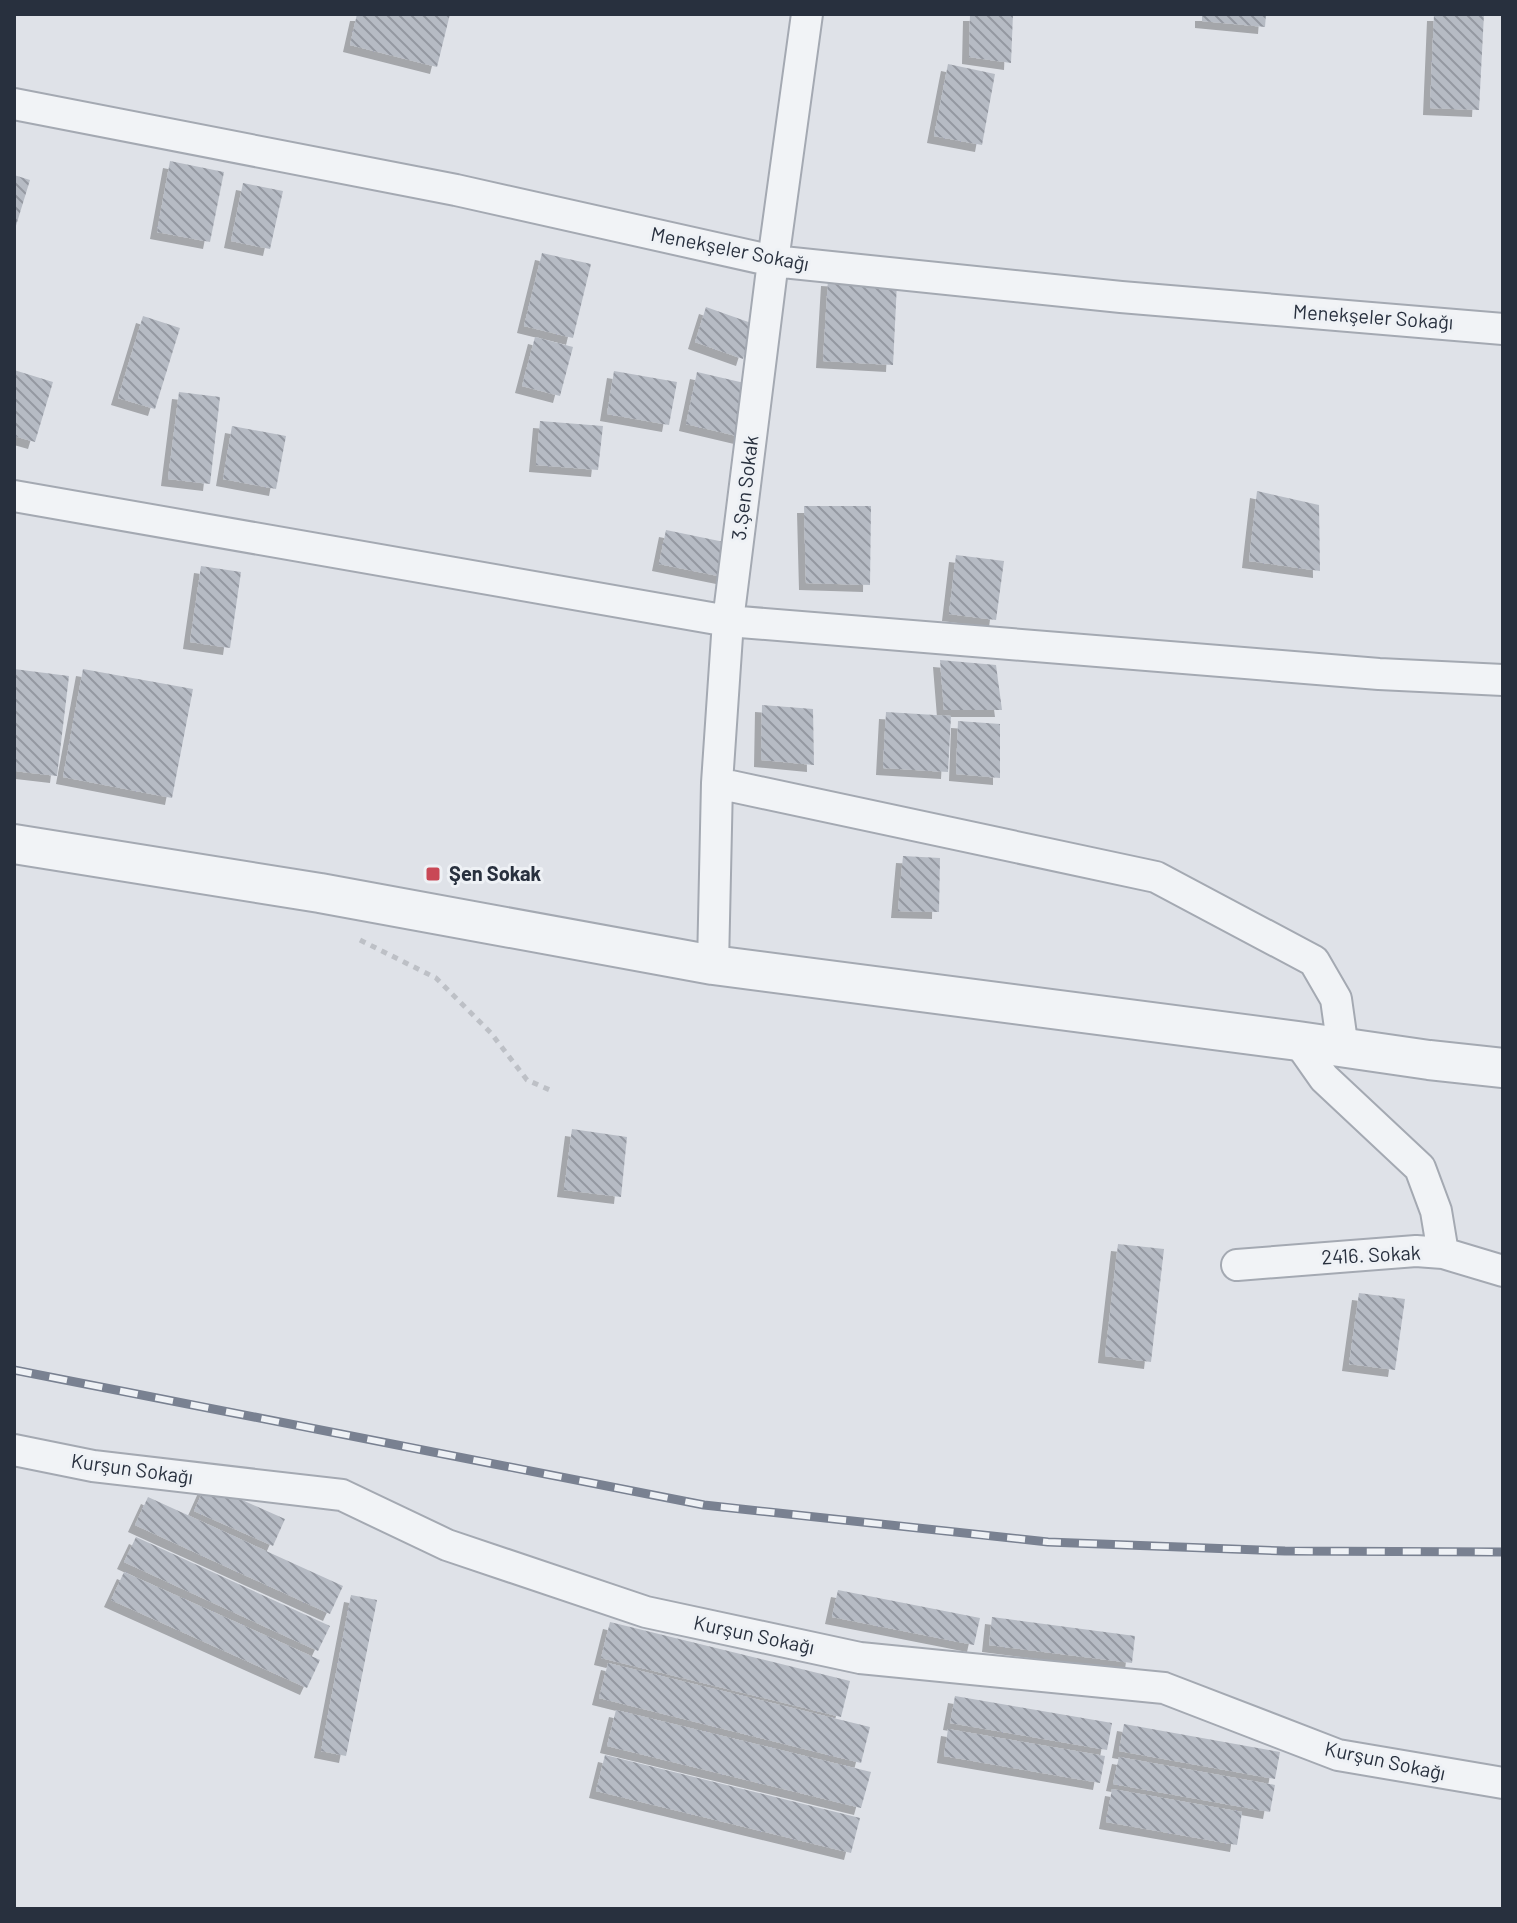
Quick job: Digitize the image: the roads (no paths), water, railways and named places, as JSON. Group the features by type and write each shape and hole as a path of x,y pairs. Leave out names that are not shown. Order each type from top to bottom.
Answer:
{"street":[{"name":"3.Şen Sokak","path":"713,965 717,783 728,621 807,14"},
{"name":"Menekşeler Sokağı","path":"14,104 456,190 773,261 1121,297 1503,329"},
{"path":"14,496 728,621 1363,673 1503,680"},
{"path":"717,783 1156,877 1314,961 1336,999 1343,1049"},
{"path":"14,844 320,893 713,965 1503,1068"},
{"path":"1298,1041 1324,1078 1420,1168 1436,1211 1443,1253"},
{"name":"2416. Sokak","path":"1237,1265 1416,1251 1443,1253 1503,1271"},
{"name":"Kurşun Sokağı","path":"14,1450 93,1466 342,1495 447,1545 646,1612 860,1658 1164,1688 1338,1755 1503,1783"}],"railway":[{"path":"14,1370 704,1505 1048,1542 1285,1551 1503,1552"}],"place":[{"name":"Şen Sokak","path":"433,874"}]}
